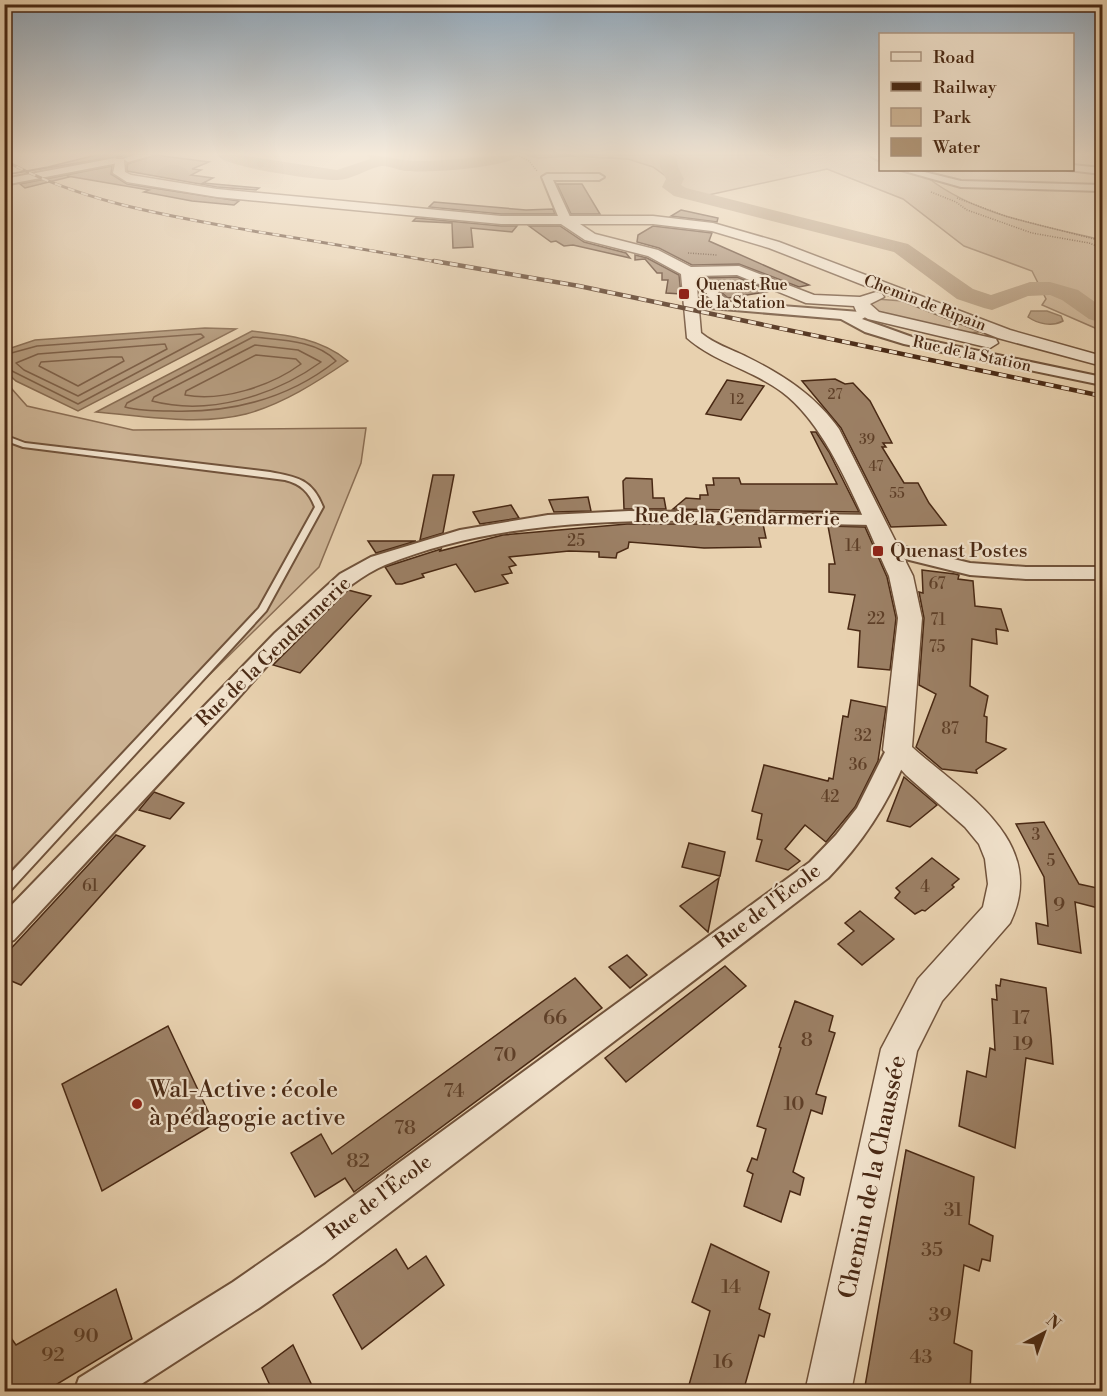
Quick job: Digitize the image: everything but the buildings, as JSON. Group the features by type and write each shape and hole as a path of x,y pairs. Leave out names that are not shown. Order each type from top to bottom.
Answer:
{"street":[{"path":"511,220 566,221 590,237 653,253 688,272 728,307 796,294"},
{"name":"Chemin de Ripain","path":"566,221 640,220"},
{"name":"Chemin de Ripain","path":"654,220 712,227 752,237 1036,345 1102,363"},
{"path":"688,272 739,270 796,294 822,302 909,297"},
{"name":"Rue de l'École","path":"93,1392 246,1295 312,1249 819,870 863,823 883,788 897,750 910,618 908,599 888,549 829,429 818,412 784,383 703,343 693,333 688,272"},
{"name":"Chemin de Ripain","path":"854,276 867,288 864,300"},
{"path":"864,300 863,310 874,316"},
{"name":"Rue de la Station","path":"691,303 846,316 874,316"},
{"name":"Rue de la Station","path":"846,316 878,332 909,341 1102,381"},
{"name":"Chemin de Ripain","path":"874,316 966,337 1102,363"},
{"name":"Chemin de Ripain","path":"966,337 989,337 996,330"},
{"name":"Rue de la Gendarmerie","path":"4,932 282,638 347,578 378,561 460,536 548,520 629,516 874,520"},
{"path":"888,549 948,566 1001,572 1102,573"},
{"name":"Chemin de la Chaussée","path":"828,1392 899,1049 930,990 947,967 990,924 1003,899 1003,857 979,821 897,750"}],"lane":[{"path":"4,437 23,445 270,474 298,480 315,493 319,507 263,609 4,889"}],"path":[{"path":"996,220 1032,233 1089,243 1102,248"},
{"path":"1024,220 1102,241"}],"green space":[{"path":"930,220 1021,220 1102,240 1102,331 1042,305 1046,299 1032,271 964,246"},
{"path":"876,299 903,301 977,329 978,332 966,333 883,315 868,307"},
{"path":"4,380 27,406 133,430 366,428 361,463 319,567 5,876"}],"water":[{"path":"1031,311 1047,311 1061,316 1063,321 1054,324 1041,323 1028,317"},
{"path":"205,328 236,329 78,411 16,381 5,371 5,350 35,340"},
{"path":"252,331 315,342 348,361 286,398 260,410 228,418 190,420 96,412"}],"waterway":[{"path":"791,220 901,248 965,294 992,303 1021,291 1050,288 1070,295 1102,316"}],"railway":[{"path":"195,220 443,263"},
{"path":"434,261 579,286 1102,396"}],"place":[{"name":"Quenast Rue de la Station","path":"684,294"},
{"name":"Quenast Postes","path":"878,551"},
{"name":"Wal-Active : école à pédagogie active","path":"137,1104"}]}
